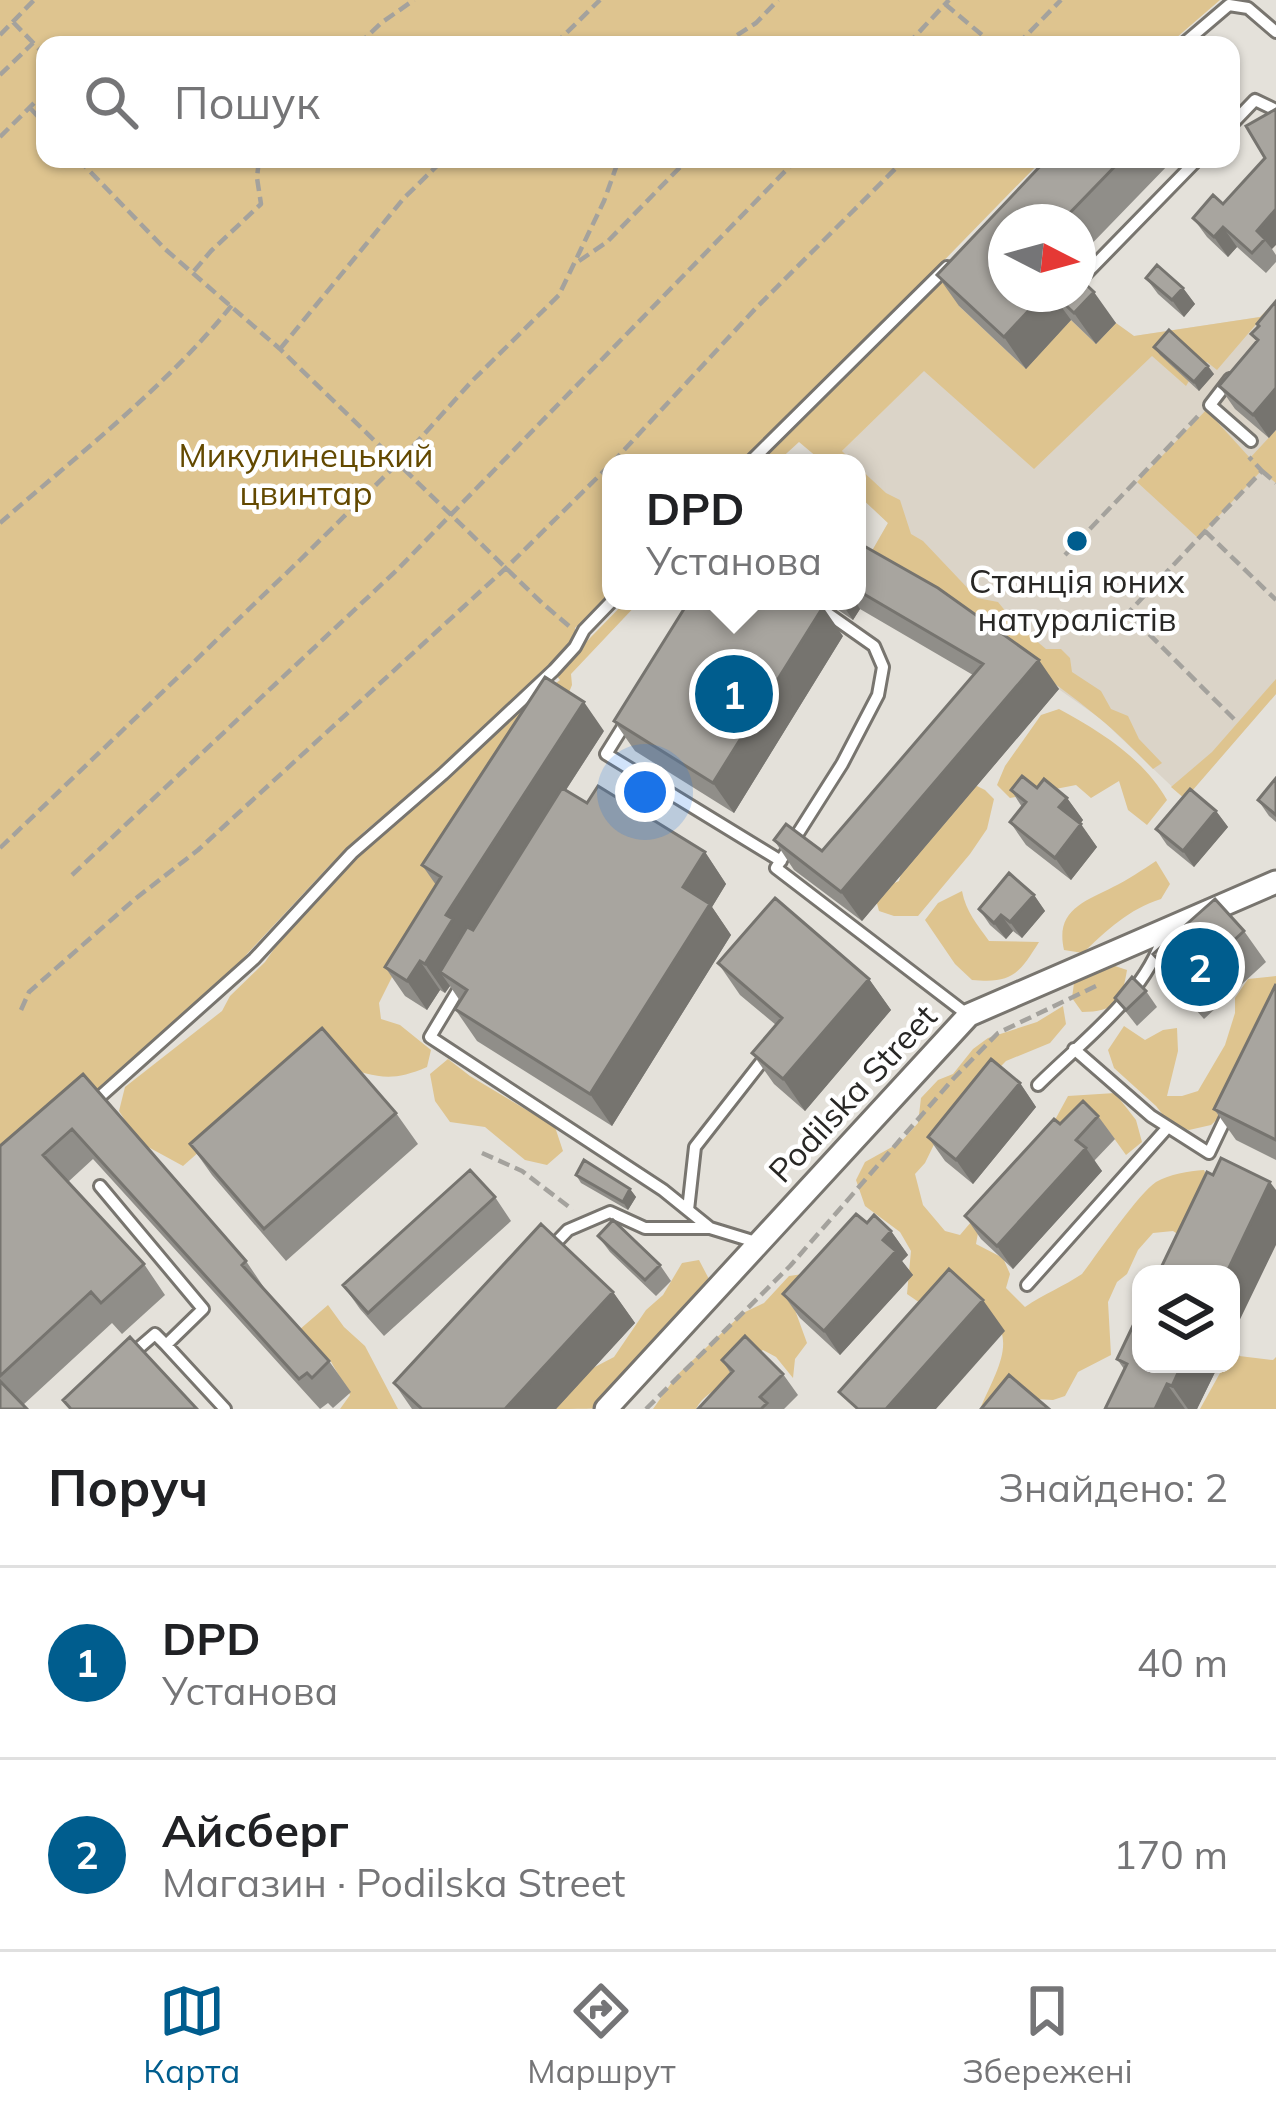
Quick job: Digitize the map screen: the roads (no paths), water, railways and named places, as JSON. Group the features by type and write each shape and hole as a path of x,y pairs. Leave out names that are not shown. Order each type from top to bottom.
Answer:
{"street":[{"name":"Podilska Street","path":"606,1409 969,1016 1276,882"}],"lane":[{"path":"1193,36 1229,5 1248,8 1276,32"},
{"path":"1240,116 1255,100 1276,110"},
{"path":"1096,264 1189,168"},
{"path":"758,454 953,261"},
{"path":"1237,371 1210,406 1251,441"},
{"path":"83,1112 254,958 352,853 538,685 603,610"},
{"path":"823,610 874,646 883,667 878,695 776,868 969,1016"},
{"path":"630,716 606,754 781,861"},
{"path":"1038,1085 1133,992 1157,957 1165,930"},
{"path":"466,978 430,1036 663,1190 710,1228"},
{"path":"1075,1049 1211,1159 1238,1095"},
{"path":"688,1210 695,1147 763,1060"},
{"path":"1027,1285 1168,1127"},
{"path":"100,1186 203,1309 166,1346"},
{"path":"537,1262 568,1230 610,1212 645,1228 710,1228 759,1243"},
{"path":"121,1364 154,1334 225,1409"}],"place":[{"name":"Станція юних натуралістів","path":"1077,541"},
{"name":"DPD","path":"734,694"},
{"name":"Айсберг","path":"1200,967"}],"park label":[{"name":"Микулинецький цвинтар","path":"306,473"}]}
